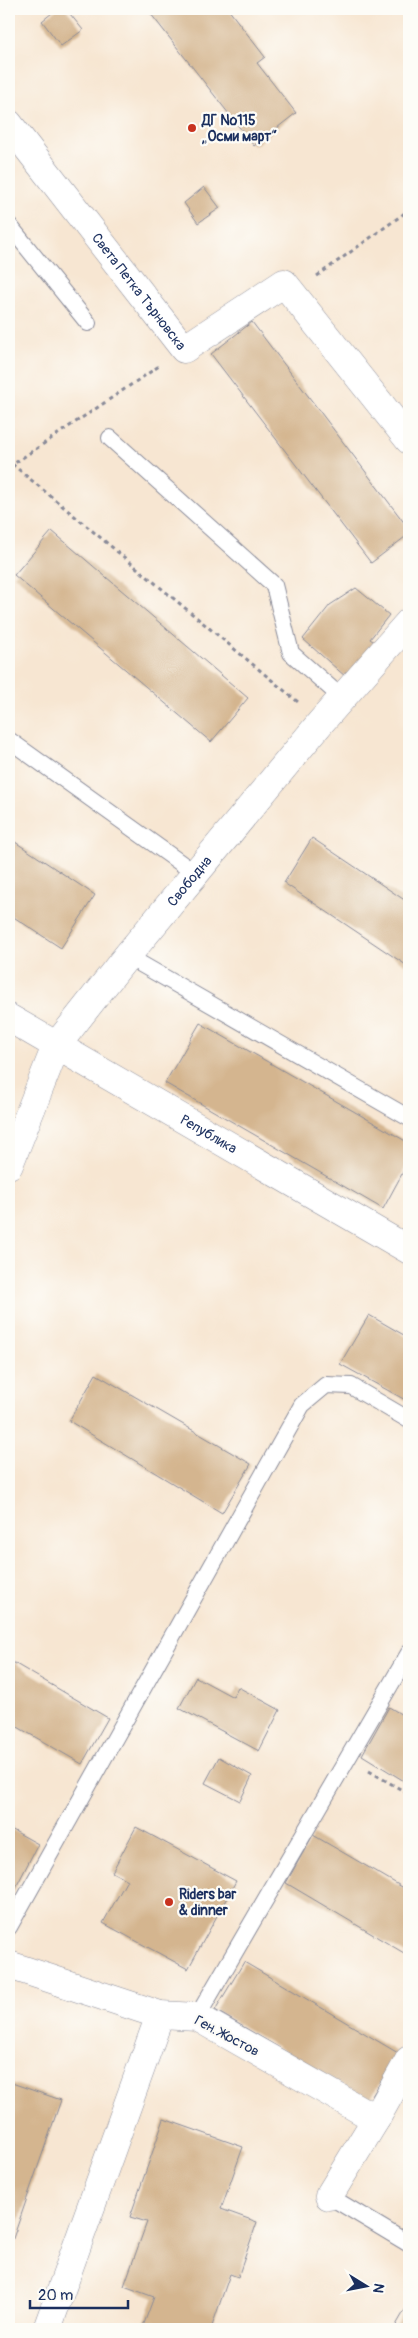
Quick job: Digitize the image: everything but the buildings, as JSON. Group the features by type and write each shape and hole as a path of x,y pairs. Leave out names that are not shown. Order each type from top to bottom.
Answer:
{"street":[{"name":"Света Петка Търновска","path":"10,128 184,349 284,283 292,294"},
{"path":"292,294 409,440"},
{"name":"Свободна","path":"9,1165 56,1046 321,722 409,622"},
{"name":"Република","path":"9,1018 409,1250"},
{"name":"Ген. Жостов","path":"9,1965 160,2015 197,2017 376,2119"},
{"path":"47,2329 160,2015"},
{"path":"329,2196 407,2067"}],"lane":[{"path":"9,225 88,323"},
{"path":"110,438 274,585 291,653 342,698"},
{"path":"9,740 196,874"},
{"path":"128,956 409,1118"},
{"path":"9,1927 302,1404 326,1385 351,1386 409,1420"},
{"path":"197,2017 409,1653"},
{"path":"329,2196 409,2244"}],"path":[{"path":"400,9 409,21"},
{"path":"292,294 409,210"},
{"path":"184,349 11,466 321,722"},
{"path":"347,1759 409,1794"}],"place":[{"name":"ДГ №115 „Осми март“","path":"192,128"},
{"name":"Riders bar & dinner","path":"169,1902"}]}
